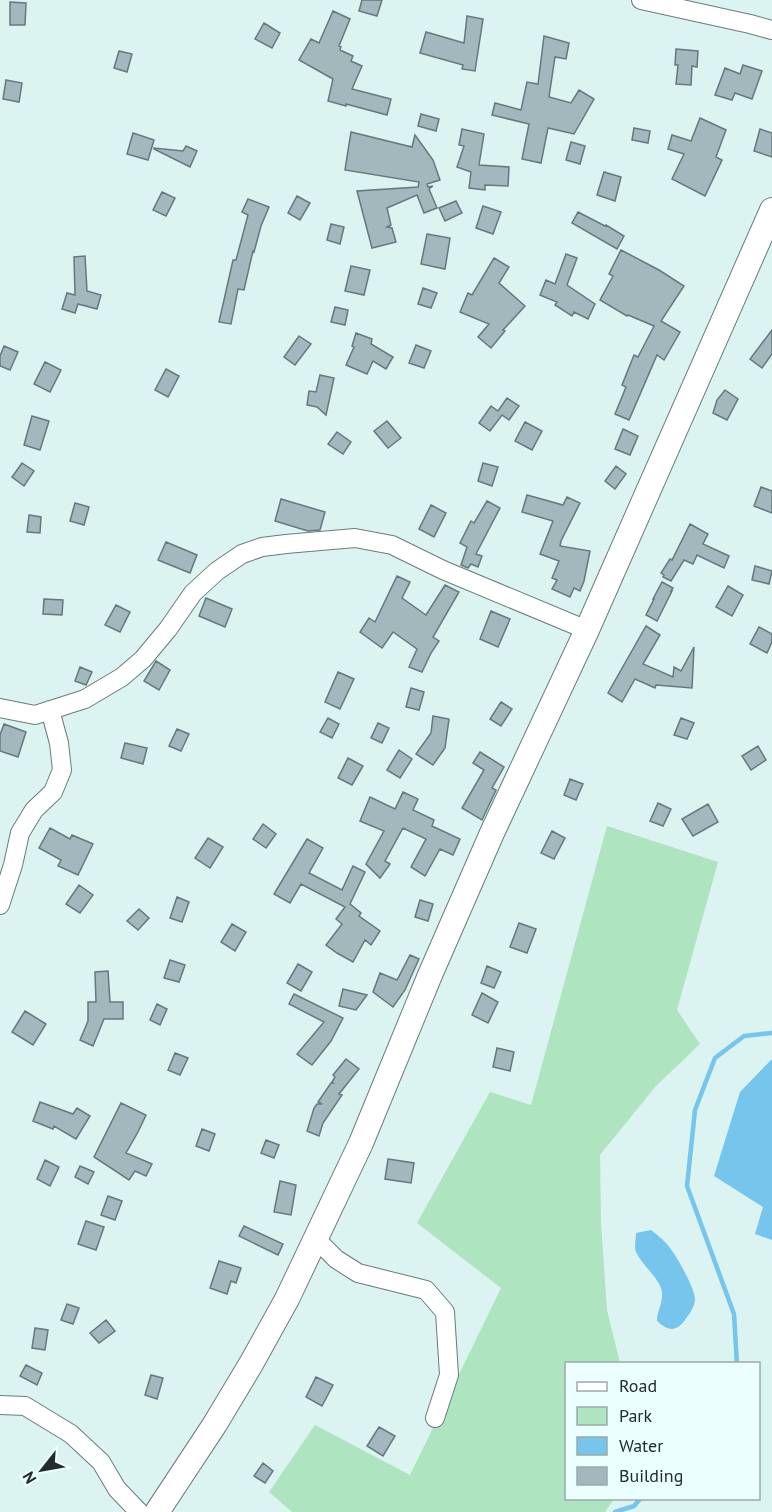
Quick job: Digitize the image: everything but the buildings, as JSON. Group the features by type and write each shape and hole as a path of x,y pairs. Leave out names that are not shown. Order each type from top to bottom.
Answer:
{"main road":[{"path":"158,1512 215,1424 287,1299 361,1143 430,975 492,833 587,630 772,210"}],"street":[{"path":"641,0 772,30"},
{"path":"0,708 35,715 85,699 122,677 143,659 168,629 193,593 242,554 262,547 355,538 392,545 453,574 587,630"},
{"path":"0,905 13,865 20,833 34,810 53,792 62,770 59,743 50,710"},
{"path":"315,1239 336,1259 358,1273 426,1290 445,1312 449,1375 435,1418"},
{"path":"0,1405 25,1406 71,1434 101,1462 117,1489 139,1512"}],"green space":[{"path":"607,826 718,862 677,1010 700,1044 655,1087 600,1155 601,1223 607,1310 620,1362 565,1362 565,1500 613,1500 605,1512 292,1512 269,1492 315,1425 410,1475 501,1288 417,1223 490,1092 531,1105"}],"water":[{"path":"772,1059 772,1240 755,1234 763,1207 714,1176 740,1092"},
{"path":"651,1230 674,1253 694,1295 695,1303 691,1311 684,1322 674,1329 657,1321 662,1297 661,1288 635,1250 636,1233"}],"waterway":[{"path":"737,1362 734,1314 687,1186 695,1110 715,1058 744,1036 772,1033"},
{"path":"615,1512 634,1506 639,1500"}]}
